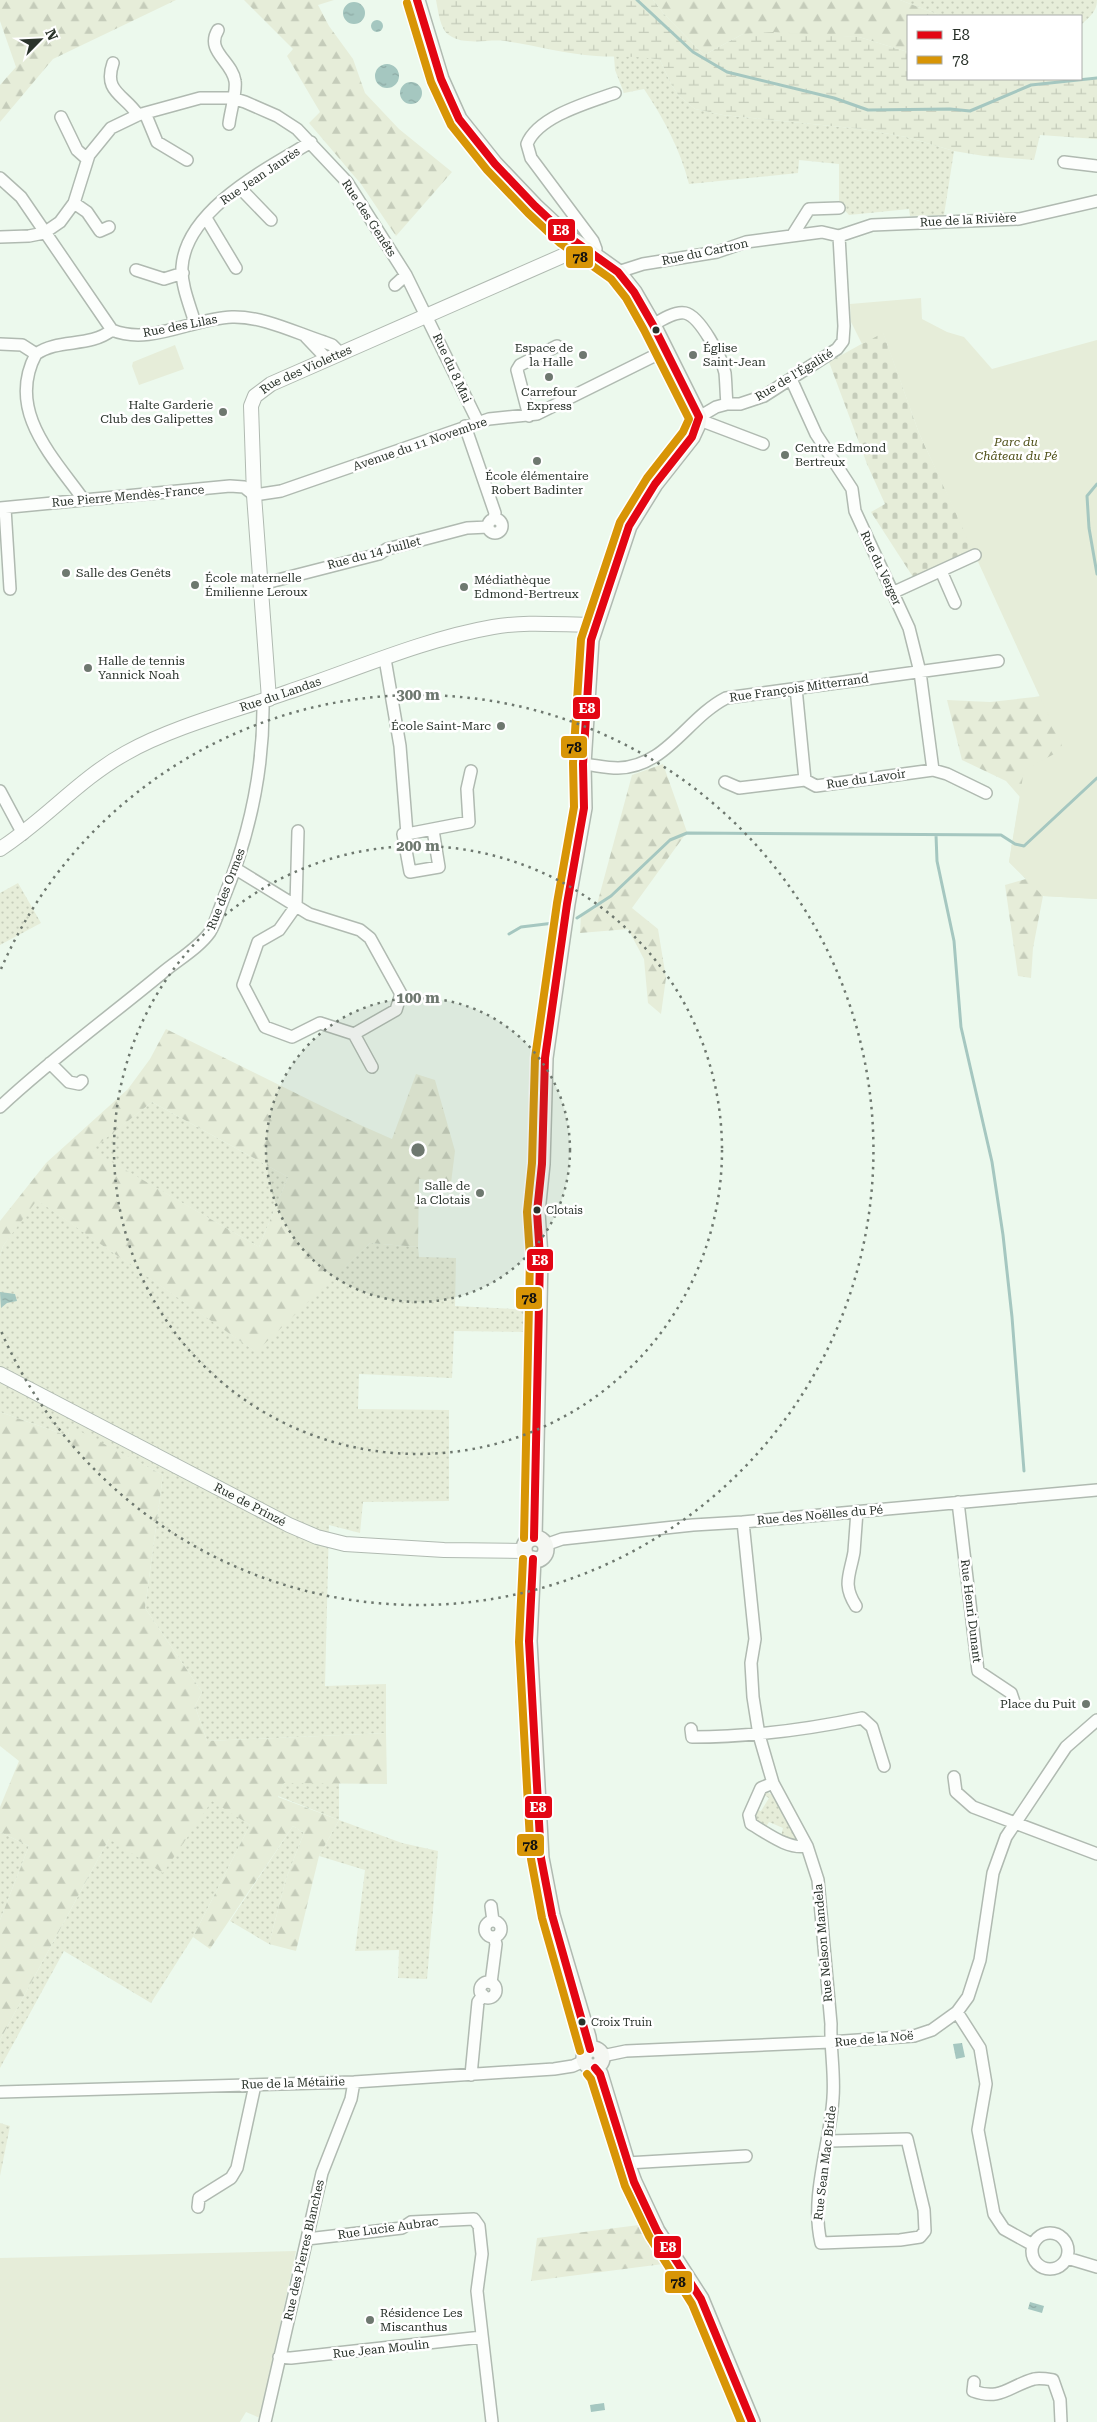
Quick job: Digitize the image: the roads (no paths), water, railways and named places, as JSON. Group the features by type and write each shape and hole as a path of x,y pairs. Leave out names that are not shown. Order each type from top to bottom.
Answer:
{"main road":[{"path":"418,0 441,79 459,119 484,150 535,206 566,235 618,272 634,292 653,326 699,417 692,437 655,484 630,526 591,640 583,764 584,808 567,904 545,1058 542,1164 537,1212 540,1257 540,1541 526,1542 529,1555 529,1641 541,1858 552,1915 593,2059 600,2074 627,2164 657,2231 702,2298 752,2422"}],"street":[{"path":"218,30 214,36 214,45 231,68 236,83 229,124"},
{"path":"113,63 109,75 111,84 142,114 157,142 187,160"},
{"path":"589,250 596,248 593,241 531,158 527,144 541,127 556,116 615,92"},
{"name":"Rue des Genêts","path":"44,232 60,222 74,203 87,160 93,148 111,128 142,114 200,98 232,98 277,116 297,129 311,142 347,182 406,275 427,314"},
{"path":"61,117 77,150 87,160"},
{"name":"Rue Jean Jaurès","path":"195,323 182,266 189,244 216,206 240,188 311,142"},
{"path":"1064,162 1097,166"},
{"path":"0,178 21,197 112,330 103,337 84,343 45,348 36,354 31,363 27,390 30,417 42,446 83,499"},
{"path":"240,188 271,220"},
{"name":"Rue de la Rivière","path":"839,236 872,225 1019,219 1097,201"},
{"path":"74,203 87,212 100,231 109,227"},
{"path":"792,236 809,209 839,208"},
{"path":"206,218 236,268"},
{"path":"0,236 29,236 44,232"},
{"name":"Rue du Cartron","path":"618,272 642,264 717,252 746,242 822,232 839,236"},
{"name":"Rue de l'Égalité","path":"699,417 727,404 749,402 828,357 843,341 844,326 839,236"},
{"name":"Rue des Violettes","path":"266,700 262,584 254,495 251,414 251,406 255,396 271,384 427,314 589,250"},
{"path":"136,270 164,279 183,273"},
{"path":"395,285 406,275"},
{"path":"653,326 676,314 684,313 694,317 700,324 723,366 727,404"},
{"name":"Rue du 8 Mai","path":"427,314 478,422"},
{"name":"Rue des Lilas","path":"112,330 125,335 148,334 234,316 254,319 305,336 332,356"},
{"path":"0,344 22,345 36,354"},
{"path":"529,416 517,370 520,365 557,346"},
{"name":"Avenue du 11 Novembre","path":"254,495 274,493 346,470 362,462 478,422 537,414 666,350"},
{"name":"Rue du Verger","path":"792,379 816,434 852,489 855,511 909,628 920,672 933,770"},
{"path":"699,417 705,422 763,444"},
{"name":"Rue du 14 Juillet","path":"262,584 379,554 387,549 491,523 495,514 465,426"},
{"name":"Rue Pierre Mendès-France","path":"3,508 230,486 244,488 254,495"},
{"path":"3,508 10,589"},
{"path":"892,593 975,555"},
{"path":"941,571 955,603"},
{"name":"Rue du Landas","path":"0,849 23,834 77,786 126,753 145,743 385,659 493,627 514,625 595,626"},
{"path":"385,659 400,746 406,834"},
{"name":"Rue François Mitterrand","path":"583,764 618,768 645,762 665,750 705,711 726,698 998,661"},
{"path":"796,688 805,780"},
{"name":"Rue des Ormes","path":"0,1107 50,1063 209,933 236,869 259,770 266,700"},
{"name":"Rue du Lavoir","path":"725,782 738,788 805,780 816,786 933,770 947,774 986,793"},
{"path":"433,830 439,866 410,872 403,834 433,830 468,822 467,789 471,771"},
{"path":"0,791 23,834"},
{"path":"298,831 296,906 279,930 258,942 243,985 265,1028 292,1037 320,1022 354,1034 372,1067"},
{"path":"236,869 317,917 354,928 370,938 401,994 396,1010 354,1034"},
{"path":"50,1063 69,1082 79,1084 82,1081"},
{"name":"Rue de Prinzé","path":"0,1374 280,1521 317,1537 345,1544 529,1555"},
{"name":"Rue des Noëlles du Pé","path":"540,1541 693,1525 1097,1490"},
{"name":"Rue Henri Dunant","path":"958,1502 978,1671 1011,1693 1014,1702"},
{"path":"856,1606 849,1594 847,1580 854,1553 857,1512"},
{"name":"Rue Nelson Mandela","path":"743,1522 755,1639 751,1664 753,1697 759,1735 773,1783 807,1846 818,1880 831,2024 830,2042"},
{"path":"691,1729 692,1737 759,1735 818,1728 862,1718 872,1727 884,1766"},
{"name":"Rue de la Noë","path":"593,2059 626,2050 830,2042 914,2036 932,2030 957,2012 968,1997 980,1960 993,1873 999,1854 1014,1824 1066,1747 1097,1720"},
{"path":"954,1777 956,1792 973,1807 1097,1854"},
{"path":"773,1783 761,1788 749,1815 751,1824 790,1845 798,1848 807,1846"},
{"path":"471,2075 478,2002 483,1996 480,1989 482,1984 491,1983 496,1944 494,1937 489,1936 485,1930 488,1923 493,1921 491,1906"},
{"path":"957,2012 980,2048 986,2084 978,2130 994,2214 1004,2229 1033,2245"},
{"name":"Rue Sean Mac Bride","path":"828,2141 908,2139 924,2210 925,2231 920,2237 900,2240 821,2243 818,2228 820,2188 833,2095 830,2042"},
{"name":"Rue de la Métairie","path":"0,2092 354,2082 554,2069 573,2066 593,2059"},
{"name":"Rue des Pierres Blanches","path":"265,2422 322,2173 352,2099 354,2082"},
{"path":"198,2207 199,2198 231,2178 237,2168 255,2085"},
{"path":"627,2164 746,2156"},
{"name":"Rue Lucie Aubrac","path":"307,2238 402,2228 412,2222 474,2219 479,2226 482,2254 477,2291 492,2422"},
{"path":"1051,2233 1056,2234 1068,2246 1067,2258 1059,2267 1047,2269 1036,2263 1032,2252 1033,2245 1040,2236 1051,2233"},
{"path":"1067,2258 1097,2267"},
{"name":"Rue Jean Moulin","path":"279,2357 291,2358 482,2337"},
{"path":"974,2382 973,2391 987,2396 1002,2393 1035,2378 1053,2380 1056,2382 1060,2400 1061,2422"}],"water":[{"path":"354,2 364,9 365,13 358,23 354,24 344,17 343,13 350,3"},
{"path":"375,20 379,20 383,26 379,32 375,32 371,28 371,24"},
{"path":"387,64 396,67 399,76 396,85 387,88 378,85 375,76 378,67"},
{"path":"411,82 419,85 422,93 419,101 411,104 403,101 400,93 403,85"},
{"path":"0,1292 15,1294 17,1301 7,1303 1,1308"},
{"path":"962,2043 965,2057 956,2059 953,2044"},
{"path":"1030,2302 1044,2306 1042,2313 1028,2309"},
{"path":"604,2403 605,2410 591,2412 590,2405"}],"waterway":[{"path":"637,0 693,52 727,72 834,98 868,110 950,109 970,111 1031,85 1078,80"},
{"path":"1082,80 1097,78"},
{"path":"1097,484 1087,496 1089,528 1097,574"},
{"path":"577,918 611,896 670,840 687,833 1001,835 1015,844 1024,846 1097,778"},
{"path":"936,835 937,861 954,941 961,1027 992,1162 1003,1235 1012,1317 1024,1471"},
{"path":"509,934 521,927 554,923"}],"place":[{"name":"Espace de la Halle","path":"583,355"},
{"name":"Église Saint-Jean","path":"693,355"},
{"name":"Carrefour Express","path":"549,377"},
{"name":"Halte Garderie Club des Galipettes","path":"223,412"},
{"name":"Centre Edmond Bertreux","path":"785,455"},
{"name":"École élémentaire Robert Badinter","path":"537,461"},
{"name":"Salle des Genêts","path":"66,573"},
{"name":"École maternelle Émilienne Leroux","path":"195,585"},
{"name":"Médiathèque Edmond-Bertreux","path":"464,587"},
{"name":"Halle de tennis Yannick Noah","path":"88,668"},
{"name":"École Saint-Marc","path":"501,726"},
{"name":"Salle de la Clotais","path":"480,1193"},
{"name":"Clotais","path":"537,1210"},
{"name":"Place du Puit","path":"1086,1704"},
{"name":"Croix Truin","path":"582,2022"},
{"name":"Résidence Les Miscanthus","path":"370,2320"}],"park label":[{"name":"Parc du Château du Pé","path":"1016,449"}]}
